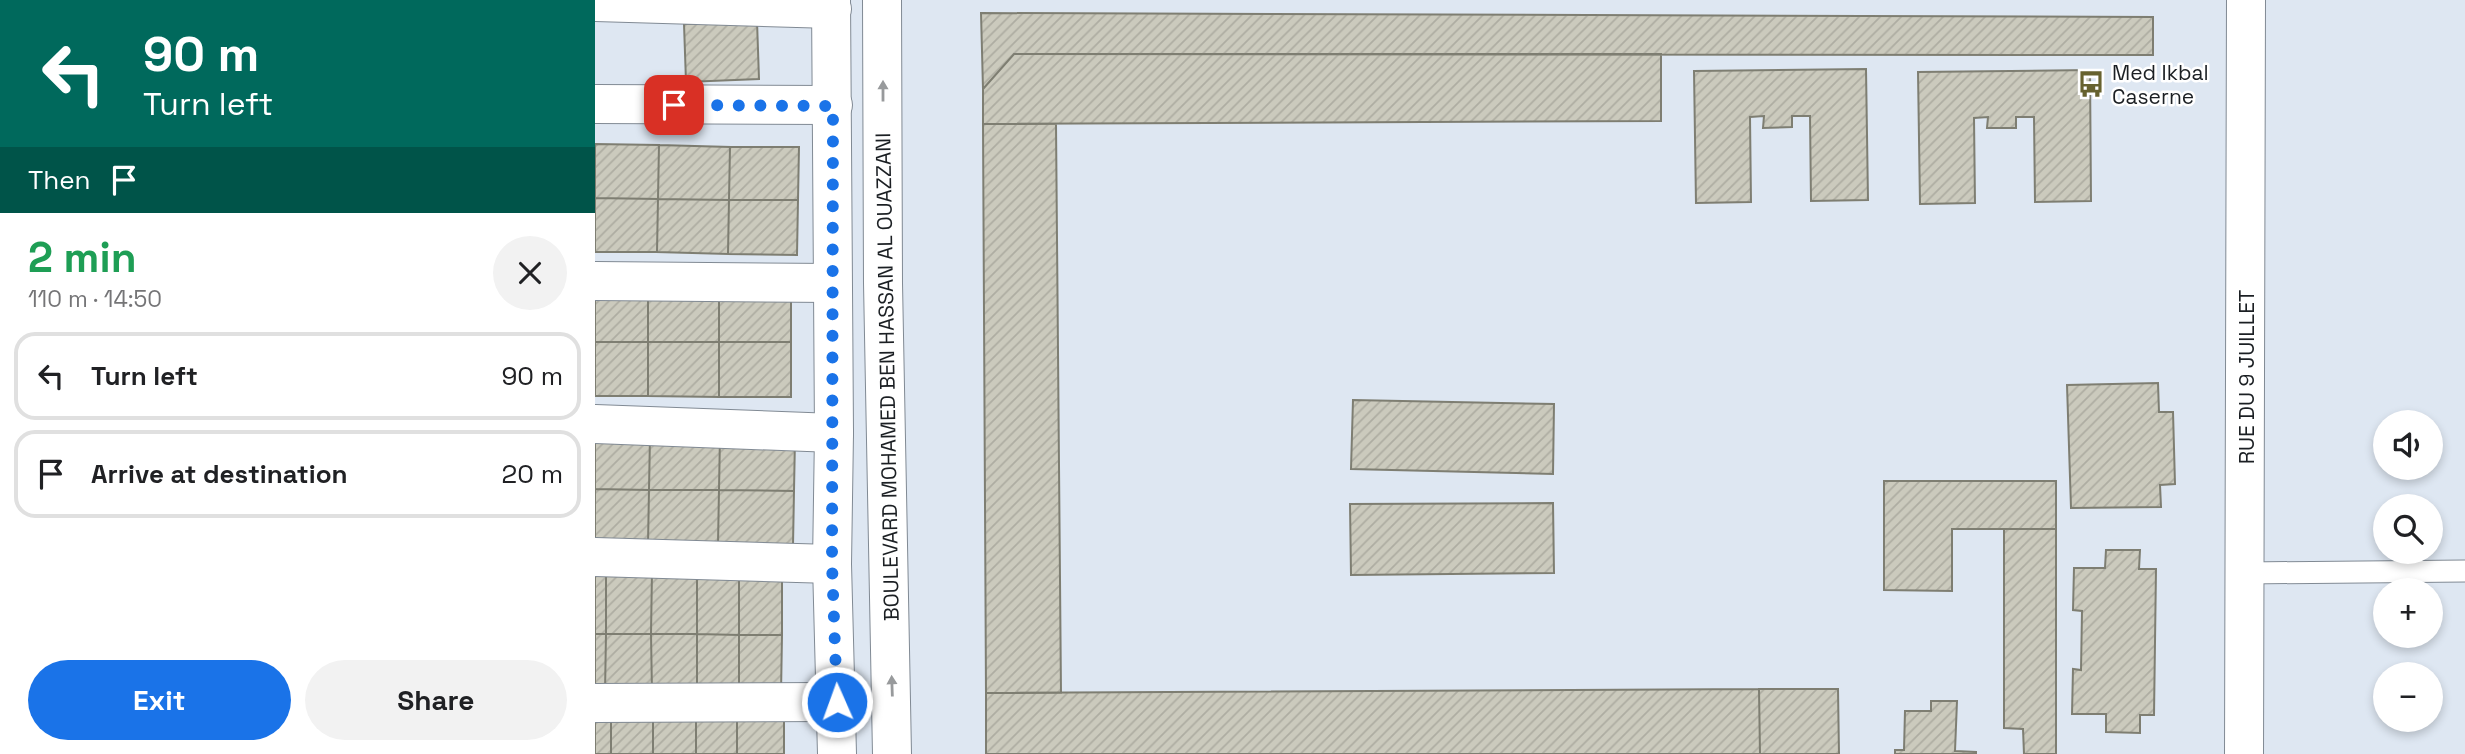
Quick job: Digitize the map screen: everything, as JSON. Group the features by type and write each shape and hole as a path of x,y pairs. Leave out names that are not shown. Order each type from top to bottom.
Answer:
{"street":[{"name":"BOULEVARD MOHAMED BEN HASSAN AL OUAZZANI","path":"882,0 883,284 892,754"},
{"name":"RUE DU 9 JUILLET","path":"2244,754 2246,0"},
{"path":"595,2 831,4 834,433 832,564 837,754"},
{"path":"595,104 833,106"},
{"path":"595,281 832,283"},
{"path":"595,424 834,433"},
{"path":"595,557 832,564"},
{"path":"595,703 837,702"}],"lane":[{"path":"2246,573 2465,571"}],"building":[{"path":"981,13 2153,17 2153,55 1014,54 983,89"},
{"path":"757,21 759,79 686,82 684,24"},
{"path":"1014,54 1661,54 1661,121 983,124 983,89"},
{"path":"1866,69 1868,200 1811,201 1810,116 1792,116 1792,127 1763,128 1764,116 1750,117 1751,202 1696,203 1694,71"},
{"path":"2090,70 2091,201 2035,202 2034,117 2016,117 2016,128 1987,128 1988,117 1974,118 1975,203 1920,204 1918,72"},
{"path":"983,124 1056,124 1061,693 986,693"},
{"path":"595,144 659,145 658,199 595,198"},
{"path":"659,145 730,147 729,200 658,199"},
{"path":"730,147 799,147 798,200 729,200"},
{"path":"595,198 658,199 657,252 595,252"},
{"path":"658,199 729,200 728,254 657,252"},
{"path":"729,200 798,200 797,255 728,254"},
{"path":"595,288 648,288 648,342 595,342"},
{"path":"648,288 719,288 719,342 648,342"},
{"path":"719,288 791,289 791,342 719,342"},
{"path":"595,342 648,342 648,396 595,396"},
{"path":"648,342 719,342 719,397 648,396"},
{"path":"719,342 791,342 791,397 719,397"},
{"path":"2158,383 2159,412 2173,412 2175,484 2160,485 2161,507 2071,508 2067,385"},
{"path":"1353,400 1554,404 1553,474 1351,469"},
{"path":"595,435 650,436 649,490 595,489"},
{"path":"650,436 720,436 719,490 649,490"},
{"path":"720,436 795,438 794,491 719,490"},
{"path":"1884,481 2056,481 2056,529 1952,529 1952,591 1884,590"},
{"path":"595,489 649,490 648,544 595,543"},
{"path":"649,490 719,490 718,544 648,544"},
{"path":"719,490 794,491 793,545 718,544"},
{"path":"1553,503 1554,573 1351,575 1350,504"},
{"path":"2004,529 2056,529 2056,754 2024,754 2023,729 2004,728"},
{"path":"2106,550 2140,550 2139,569 2156,569 2154,715 2140,715 2140,733 2106,732 2106,714 2072,714 2073,669 2081,670 2082,611 2073,610 2074,568 2105,568"},
{"path":"595,571 606,571 606,634 595,634"},
{"path":"606,571 652,571 651,634 606,634"},
{"path":"652,571 697,572 697,634 651,634"},
{"path":"739,571 782,572 782,635 739,635"},
{"path":"739,571 739,635 697,634 697,572"},
{"path":"595,634 606,634 605,693 595,692"},
{"path":"606,634 651,634 652,693 605,693"},
{"path":"651,634 697,634 697,693 652,693"},
{"path":"697,634 739,635 739,693 697,693"},
{"path":"739,635 782,635 781,694 739,693"},
{"path":"1759,689 1838,689 1839,754 1760,754"},
{"path":"1759,689 1760,754 986,754 986,693"},
{"path":"1931,701 1957,701 1955,751 1976,754 1895,754 1895,750 1904,750 1905,711 1931,711"},
{"path":"595,713 611,713 611,754 595,754"},
{"path":"611,713 653,713 653,754 611,754"},
{"path":"653,713 696,713 696,754 653,754"},
{"path":"696,713 737,713 737,754 696,754"},
{"path":"737,713 784,713 784,754 737,754"}],"place":[{"name":"Med Ikbal Caserne","path":"2091,84"}],"route":[{"path":"674,105 833,106 832,564 837,702"}]}
